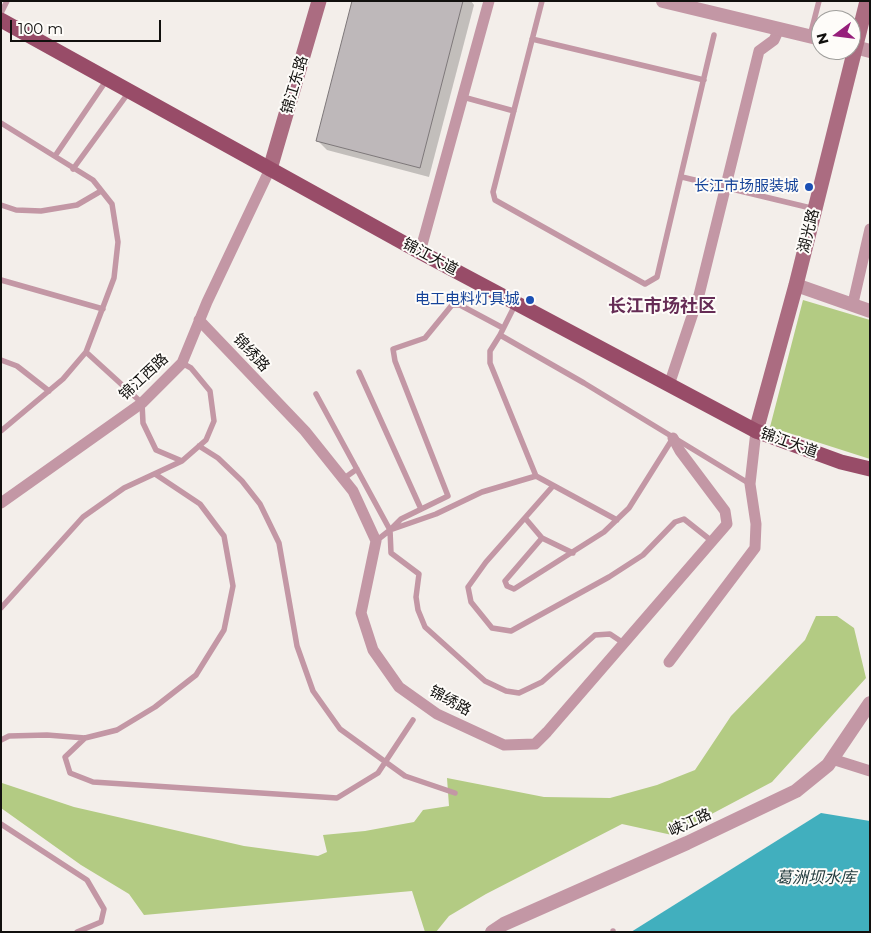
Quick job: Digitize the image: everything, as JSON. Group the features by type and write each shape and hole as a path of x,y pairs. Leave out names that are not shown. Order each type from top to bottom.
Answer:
{"main road":[{"name":"锦江东路","path":"270,169 319,1"},
{"name":"湖光路","path":"861,20 867,1"},
{"name":"锦江大道","path":"1,20 420,252 756,431 841,462 870,469"},
{"name":"湖光路","path":"756,431 796,285 850,60"}],"street":[{"path":"420,252 489,1"},
{"path":"663,1 811,37"},
{"path":"669,385 699,295 759,51 774,40 779,29"},
{"name":"锦江西路","path":"1,503 142,403 182,363 199,320 270,169"},
{"path":"854,304 870,229"},
{"path":"796,285 870,311"},
{"name":"锦绣路","path":"199,320 305,431 353,491 376,541 361,613 373,650 399,687 437,714 504,745 535,744 625,644 727,524 725,511 680,451 673,438"},
{"path":"669,662 755,548 756,524 750,484 756,431"},
{"name":"峡江路","path":"492,932 504,924 687,843 796,791 828,765 870,703"},
{"path":"832,759 870,771"}],"lane":[{"path":"1,13 7,1"},
{"path":"542,1 493,192 495,200 645,284 657,277 714,35"},
{"path":"532,38 704,80"},
{"path":"55,156 107,79"},
{"path":"74,169 129,91"},
{"path":"463,97 514,111"},
{"path":"1,123 92,180 112,204 118,242 114,278 86,352 63,379 1,432"},
{"path":"682,177 815,209"},
{"path":"1,206 16,210 41,211 77,205 101,191"},
{"path":"1,280 103,309"},
{"path":"516,303 490,351 490,363 536,476 617,520"},
{"path":"376,541 401,519 448,496 395,361 393,349 425,338 452,305 460,305 503,328"},
{"path":"500,335 710,458 750,484"},
{"path":"86,352 142,403 142,422 156,450 182,461"},
{"path":"1,360 17,366 49,391"},
{"path":"1,608 83,517 124,488 182,461 206,440 214,421 210,390 191,368 182,363"},
{"path":"359,372 422,509"},
{"path":"316,394 390,530 391,553 419,574 416,597 418,610 425,627 485,681 506,691 519,693 542,682 595,635 610,634 625,644"},
{"path":"542,538 506,582 507,586 514,589 604,532 629,508 673,438"},
{"path":"199,446 218,458 242,481 260,504 279,543 297,646 313,691 340,729 405,776 455,794"},
{"path":"343,478 357,469"},
{"path":"1,740 9,736 47,735 85,738 117,730 155,708 196,675 224,630 233,586 224,536 200,504 155,474"},
{"path":"390,530 436,514 482,492 536,476"},
{"path":"553,486 486,562 468,587 471,602 492,628 511,630 608,577 643,555 675,522 684,519 712,542"},
{"path":"525,518 542,538 573,553"},
{"path":"85,738 65,757 70,773 93,782 337,798 378,773 413,720"},
{"path":"1,824 88,880 104,909 101,922 77,932"}],"green space":[{"path":"803,300 870,320 870,459 770,427"},
{"path":"816,616 837,616 854,628 866,678 772,782 672,835 622,824 486,894 449,916 436,932 425,932 412,891 144,915 129,894 81,865 1,808 2,783 74,807 244,846 318,856 327,852 323,835 365,831 414,822 423,810 449,806 447,778 544,797 610,798 657,785 695,770 731,716 805,640"}],"water":[{"name":"葛洲坝水库","path":"821,813 870,821 870,932 631,932"}],"building":[{"path":"352,1 463,1 420,168 316,141"}],"place":[{"name":"长江市场服装城","path":"809,187"},
{"name":"电工电料灯具城","path":"530,300"}],"district":[{"name":"长江市场社区","path":"662,307"}]}
